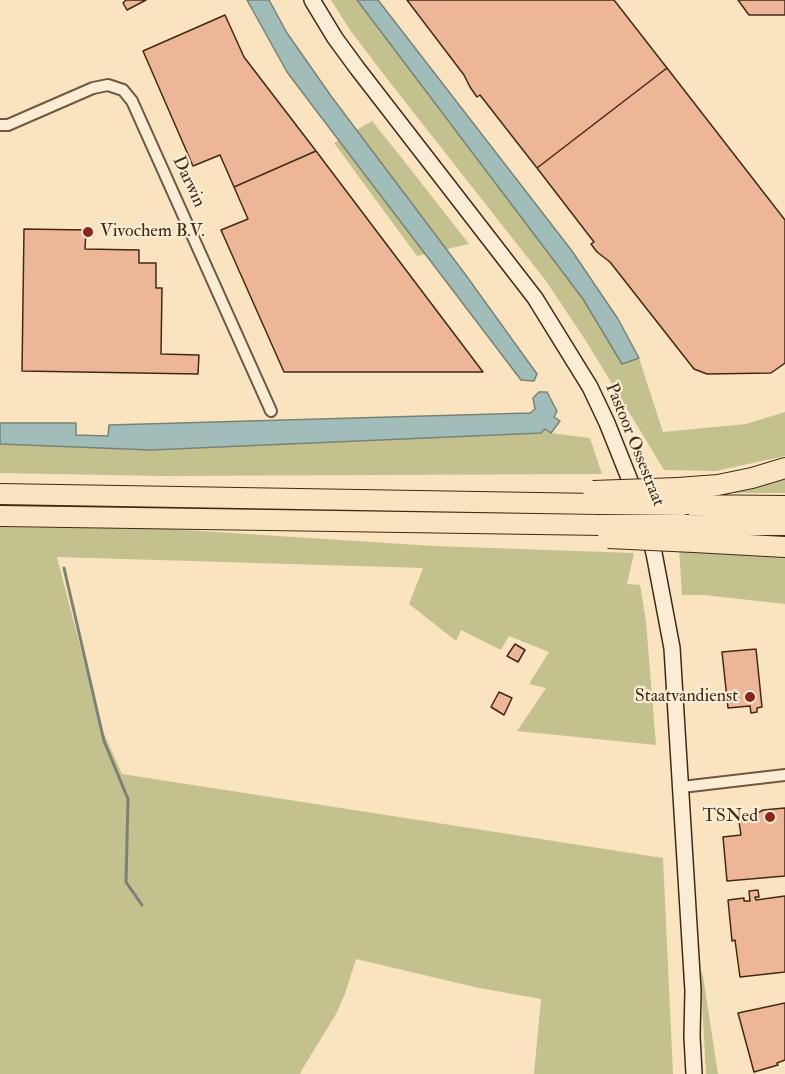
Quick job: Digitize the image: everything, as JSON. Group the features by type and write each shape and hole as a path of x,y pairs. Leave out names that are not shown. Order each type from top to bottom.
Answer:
{"highway":[{"path":"680,497 785,468"},
{"path":"0,494 458,502 680,497 785,506"},
{"path":"0,516 578,525 606,532 692,534 785,547"},
{"path":"692,534 785,525"}],"main road":[{"name":"Pastoor Ossestraat","path":"312,0 335,38 535,298 590,387 628,472 647,528 668,619 675,680 693,991 694,1074"},
{"name":"Pastoor Ossestraat","path":"693,991 704,1074"}],"street":[{"name":"Darwin","path":"0,125 9,125 93,88 108,85 123,90 137,111 271,411"},
{"path":"682,787 785,775"}],"shaded area":[{"path":"331,0 357,0 583,299 622,363 639,358 663,432 746,424 785,412 785,456 716,471 664,470 586,341 546,281 388,80 350,30"},
{"path":"372,121 469,244 417,256 334,143"},
{"path":"545,429 551,433 590,438 602,474 161,476 0,473 0,444 151,450 541,433"},
{"path":"785,479 785,493 724,493 724,491"},
{"path":"0,527 170,529 434,546 634,553 627,584 640,585 641,590 646,622 656,745 517,731 546,688 529,684 549,652 509,636 501,650 461,630 456,641 409,604 423,568 57,557 101,727 122,774 663,858 673,1074 534,1074 541,999 479,988 356,959 336,1014 300,1073 302,1074 0,1074"},
{"path":"679,548 785,556 785,604 704,595 682,595"},
{"path":"700,967 703,976 718,1074 706,1074"}],"water":[{"path":"247,0 269,0 287,33 331,96 537,374 534,381 521,380 287,72"},
{"path":"357,0 378,0 572,251 618,319 639,358 622,364 583,299"},
{"path":"539,392 547,392 557,411 554,417 560,421 551,433 545,429 541,433 151,450 0,444 0,423 76,423 76,435 108,436 109,425 530,413 535,409 533,398"}],"building":[{"path":"126,0 146,0 127,10 123,3"},
{"path":"407,0 614,0 667,68 537,168 480,95 477,97 464,75"},
{"path":"738,0 785,0 785,15 749,15"},
{"path":"225,15 244,57 316,151 234,187 220,155 193,166 143,51"},
{"path":"667,68 785,220 785,363 771,373 707,374 694,369 610,262 597,252 591,244 594,242 537,168"},
{"path":"316,151 483,372 284,372 221,230 248,219 234,187"},
{"path":"24,229 86,230 85,249 139,250 139,263 156,263 156,288 162,288 161,354 199,355 198,374 22,371"},
{"path":"515,644 525,650 518,662 507,656"},
{"path":"756,649 762,707 757,708 757,712 751,713 750,706 728,708 722,652"},
{"path":"499,692 512,698 504,715 491,707"},
{"path":"785,808 785,876 727,881 723,837 741,835 739,822 751,817 749,814 755,811 756,814 763,810"},
{"path":"758,890 759,897 755,897 756,900 785,896 785,972 740,977 735,940 732,941 728,900 744,898 744,901 750,901 749,891"},
{"path":"785,1003 785,1060 777,1063 778,1065 754,1072 738,1013"}],"waterway":[{"path":"64,568 104,741 128,799 126,882 142,905"}],"place":[{"name":"Vivochem B.V.","path":"88,232"},
{"name":"Staatvandienst","path":"750,697"},
{"name":"TSNed","path":"770,817"}]}
